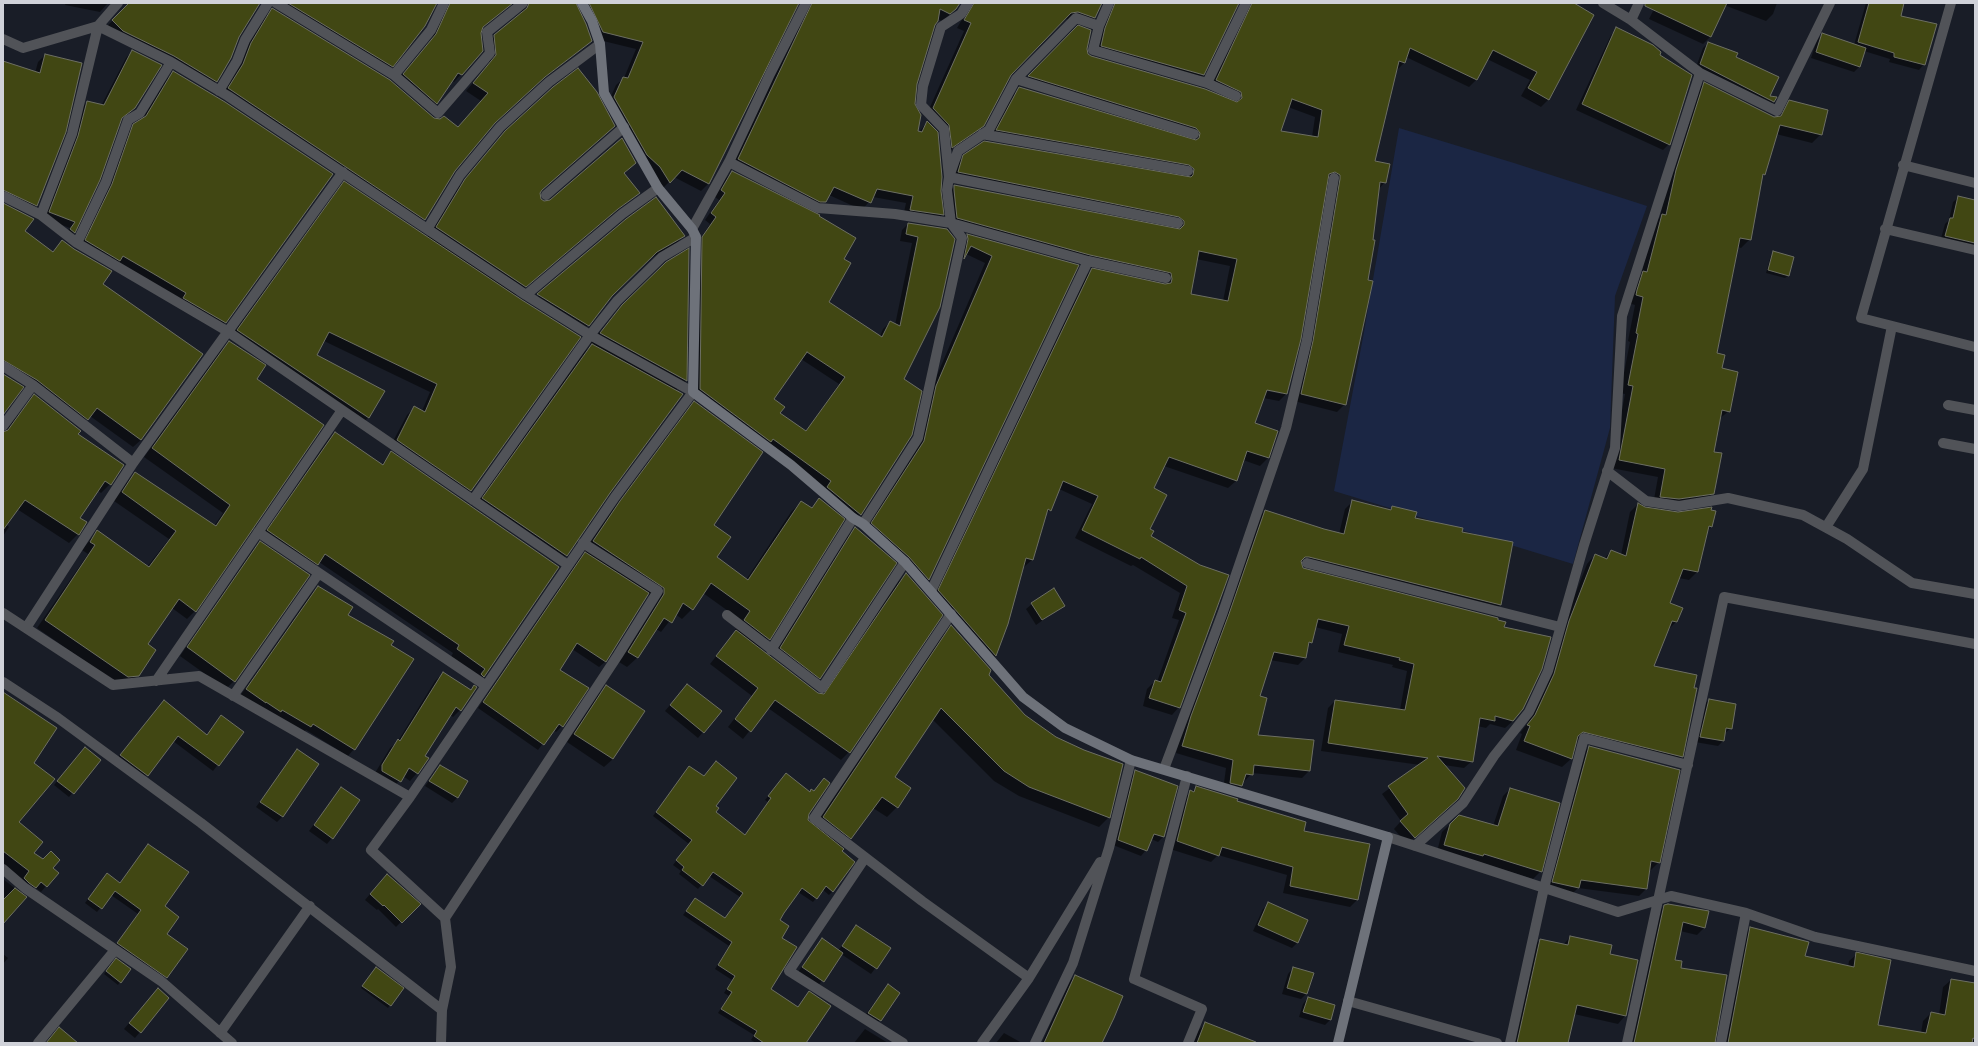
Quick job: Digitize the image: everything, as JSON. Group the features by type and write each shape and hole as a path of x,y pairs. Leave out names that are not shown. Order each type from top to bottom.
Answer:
{"street":[{"path":"42,216 72,134 98,26 118,3"},
{"path":"219,91 237,61 245,40 268,3"},
{"path":"276,3 394,75 438,113 490,53 487,32 523,3"},
{"path":"394,75 431,30 444,3"},
{"path":"582,3 592,21 600,44 604,94 658,188 694,233"},
{"path":"445,918 371,850 410,797 615,497 693,392 694,233 770,74 806,3"},
{"path":"949,177 944,129 921,105 923,86 941,27 962,14 968,3"},
{"path":"1109,3 1099,26 1093,50 1207,83 1236,96"},
{"path":"1207,83 1246,3"},
{"path":"1603,3 1631,20 1700,73 1777,111 1830,3"},
{"path":"1631,20 1639,3"},
{"path":"1951,3 1903,165 1861,318 1975,347"},
{"path":"863,524 918,438 962,238 951,223 947,190 949,177 958,151 989,130 1016,79 1076,18 1099,26"},
{"path":"3,39 23,48 98,26 171,62 219,91 343,172 526,295 590,335 693,392 791,465 863,524 905,562 1023,697 1065,728 1131,760 1388,837 1618,912 1671,896 1746,913 1815,937 1975,971"},
{"path":"428,228 460,175 500,127 549,82 600,44"},
{"path":"78,243 106,182 128,120 140,112 171,62"},
{"path":"1415,846 1463,803 1494,756 1529,712 1548,671 1560,626 1615,448 1622,316 1700,73"},
{"path":"1016,79 1194,134"},
{"path":"546,195 624,127"},
{"path":"982,134 1188,171"},
{"path":"729,162 818,208 895,214 951,223 1088,261 1166,278"},
{"path":"1903,165 1975,183"},
{"path":"26,628 133,463 343,172"},
{"path":"949,177 1178,223"},
{"path":"1164,769 1223,612 1286,428 1307,340 1334,178"},
{"path":"526,295 622,214 658,188"},
{"path":"3,196 42,216 78,243 227,331 568,565"},
{"path":"1885,229 1975,250"},
{"path":"473,500 590,335 617,301 662,256 694,233"},
{"path":"931,591 1088,261"},
{"path":"1826,528 1863,469 1892,326"},
{"path":"3,366 33,385 133,463"},
{"path":"3,426 33,385"},
{"path":"1948,405 1975,410"},
{"path":"156,681 342,410"},
{"path":"1942,442 1975,449"},
{"path":"1607,472 1646,501 1679,506 1728,498 1803,515 1848,539 1912,583 1975,594"},
{"path":"771,650 854,518"},
{"path":"258,532 485,686"},
{"path":"441,1043 442,1010 451,967 445,918 618,655 658,591 583,543"},
{"path":"727,615 822,688 905,562"},
{"path":"1307,563 1560,626"},
{"path":"233,696 319,573"},
{"path":"1627,1043 1724,597 1975,644"},
{"path":"3,613 113,684 199,676 410,797"},
{"path":"951,614 814,818 922,902 1029,978"},
{"path":"3,682 77,732 201,823 310,906 442,1010"},
{"path":"1510,1043 1544,888 1584,738 1688,765"},
{"path":"1035,1043 1073,963 1109,848 1131,760"},
{"path":"1187,776 1134,979 1202,1009 1188,1043"},
{"path":"1338,1043 1388,837"},
{"path":"982,1043 1029,978 1109,848"},
{"path":"866,858 789,972 903,1043"},
{"path":"3,869 25,888 161,981 232,1043"},
{"path":"220,1033 310,906"},
{"path":"1721,1043 1746,913"},
{"path":"38,1043 115,950"},
{"path":"1348,1000 1497,1043"}],"shaded area":[{"path":"1399,128 1647,206 1615,296 1610,428 1573,564 1334,491 1364,332"}],"building":[{"path":"129,3 260,3 239,37 231,58 217,82 174,56 123,31 112,20"},
{"path":"288,3 437,3 425,26 393,67"},
{"path":"450,3 513,3 483,27 481,33 483,51 462,75 458,73 437,104 403,74 436,34"},
{"path":"529,3 576,3 592,41 545,77 495,123 455,171 425,220 228,88 243,64 251,43 272,8 390,80 434,118 440,119 444,116 458,127 488,93 473,83 496,55 494,35 527,8"},
{"path":"589,3 799,3 709,184 682,170 670,183 660,167 647,155 614,97 623,77 628,78 643,42 603,32"},
{"path":"812,3 960,3 950,14 940,9 938,21 935,25 917,84 915,104 921,115 918,131 922,132 927,121 938,132 942,177 941,191 944,215 910,210 913,196 877,189 871,203 834,187 826,202 820,202 738,159"},
{"path":"974,3 1102,3 1095,18 1078,12 1071,13 1011,75 984,126 952,148 949,125 933,108 971,23 964,20"},
{"path":"1115,3 1239,3 1204,75 1101,46 1105,28"},
{"path":"1252,3 1574,3 1594,15 1549,100 1528,88 1537,72 1493,50 1477,80 1410,48 1405,63 1399,61 1375,161 1390,164 1386,183 1380,182 1373,240 1375,240 1368,280 1373,281 1346,405 1301,394 1313,341 1340,179 1340,175 1335,172 1329,174 1301,339 1287,394 1267,390 1255,423 1278,431 1269,458 1247,451 1237,481 1169,457 1154,488 1167,495 1150,529 1154,531 1151,536 1200,565 1229,575 1180,708 1149,698 1155,680 1161,682 1186,613 1179,610 1187,586 1141,557 1140,559 1082,530 1098,496 1063,481 1051,511 1048,509 1033,560 1026,558 1008,624 996,656 938,590 1092,268 1165,284 1171,283 1172,279 1171,273 1090,255 957,218 954,185 1180,229 1184,225 1184,221 1179,217 958,172 963,155 984,141 1191,177 1193,175 1194,169 1189,165 996,130 1019,87 1196,140 1199,138 1200,133 1196,128 1028,76 1078,25 1091,30 1087,49 1088,54 1091,56 1205,89 1237,102 1242,98 1241,92 1216,80","holes":["1292,99 1322,110 1318,137 1281,131","1199,251 1237,259 1228,301 1191,294"]},
{"path":"1645,3 1727,3 1711,37 1645,6"},
{"path":"1869,3 1904,3 1901,16 1937,24 1925,65 1894,57 1894,53 1858,42"},
{"path":"1616,27 1653,45 1661,52 1660,55 1692,75 1670,145 1582,104"},
{"path":"1822,33 1866,48 1860,67 1816,52"},
{"path":"1708,42 1738,53 1736,57 1779,77 1770,96 1777,97 1774,102 1700,64"},
{"path":"132,50 162,65 135,108 122,118 100,180 75,233 70,229 75,222 49,212 78,136 87,101 104,105"},
{"path":"45,54 82,63 66,132 37,206 3,190 3,61 40,73"},
{"path":"578,68 597,92 615,126 542,190 540,193 541,199 544,201 550,200 622,138 636,163 624,173 640,193 618,209 526,287 436,227 465,179 505,131 553,87"},
{"path":"173,71 225,102 333,174 226,323 183,298 186,293 154,274 123,256 120,261 85,240 112,184 133,124 146,116"},
{"path":"1704,82 1774,117 1781,116 1789,100 1828,110 1822,135 1780,125 1765,175 1763,174 1751,240 1740,238 1717,353 1725,355 1722,368 1738,372 1730,412 1722,410 1714,452 1722,453 1714,494 1679,499 1660,497 1665,469 1619,460 1633,386 1628,385 1638,334 1636,333 1643,297 1636,295 1637,290 1643,271 1647,272 1662,214 1666,215 1676,170"},
{"path":"732,171 820,215 819,216 856,238 844,259 851,263 829,302 882,337 890,321 900,326 918,237 906,234 908,223 947,229 955,239 940,307 904,379 922,391 912,435 861,515 827,487 831,481 773,439 771,442 700,389 702,237 716,217 711,213 725,193 721,190","holes":["807,352 845,377 806,431 780,413 785,407 774,399"]},
{"path":"344,181 522,300 581,337 471,491 397,440 414,406 425,412 437,384 329,332 317,355 385,391 369,418 237,330"},
{"path":"1958,196 1975,200 1975,243 1945,236 1950,218 1953,218"},
{"path":"656,197 685,236 657,252 612,296 589,326 537,294 626,219"},
{"path":"3,203 34,219 25,231 53,252 62,240 74,249 112,271 103,284 203,354 141,440 97,408 88,420 37,380 3,360"},
{"path":"967,234 1079,265 929,580 909,557 871,523 924,441 936,386 992,256 971,246 964,259 968,239"},
{"path":"689,248 687,381 600,333 622,305 666,262"},
{"path":"1773,251 1794,257 1789,276 1768,270"},
{"path":"229,341 266,365 257,379 324,425 196,612 179,599 148,644 156,650 139,676 128,677 45,620 95,545 90,542 97,530 149,567 176,531 122,492 135,472 216,526 230,505 152,448"},
{"path":"592,344 683,394 610,493 567,556 482,498"},
{"path":"3,374 24,387 3,415"},
{"path":"34,394 81,431 78,434 124,465 111,485 105,481 80,518 87,522 79,535 25,500 3,530 3,432 8,430"},
{"path":"694,401 763,452 714,525 731,537 717,557 748,580 801,501 812,508 819,498 845,519 770,640 744,620 750,611 711,583 693,610 683,603 672,623 664,618 638,658 628,652 664,594 664,588 593,541 620,501"},
{"path":"335,432 383,465 391,451 559,567 484,677 481,674 485,669 457,649 459,645 325,554 318,565 267,530"},
{"path":"1352,500 1391,510 1392,506 1417,512 1415,518 1463,528 1462,532 1513,542 1501,605 1309,557 1305,557 1301,561 1303,568 1498,618 1498,620 1506,622 1504,627 1551,637 1542,669 1523,709 1513,721 1495,716 1495,721 1480,718 1473,762 1437,756 1465,788 1458,799 1415,838 1400,821 1408,814 1388,786 1428,758 1328,743 1335,700 1405,710 1414,664 1399,660 1400,658 1344,645 1349,626 1318,619 1312,643 1309,642 1306,658 1274,652 1260,696 1267,698 1258,735 1314,740 1310,771 1254,765 1253,775 1246,774 1242,786 1230,783 1233,760 1182,746 1191,716 1229,614 1265,510 1344,534"},
{"path":"1638,503 1645,507 1678,512 1712,507 1711,510 1716,511 1712,527 1709,526 1698,572 1683,569 1670,603 1683,608 1677,622 1672,621 1654,666 1697,675 1694,688 1697,688 1683,757 1583,732 1578,736 1572,759 1524,741 1530,726 1527,725 1535,715 1554,674 1569,621 1595,554 1607,559 1611,550 1626,556"},
{"path":"855,527 897,563 820,679 780,648"},
{"path":"260,541 310,575 235,682 187,647"},
{"path":"585,552 649,593 606,662 577,643 560,670 589,688 563,727 559,724 544,745 483,702"},
{"path":"906,573 943,615 850,753 775,700 751,732 735,719 758,688 716,656 736,630 818,693 824,694"},
{"path":"318,586 353,607 348,615 394,641 391,645 414,659 355,750 313,724 311,727 282,710 281,712 246,689"},
{"path":"1054,588 1065,606 1042,620 1031,603"},
{"path":"951,625 991,670 989,675 1025,715 1056,737 1084,750 1123,764 1110,818 1029,787 1004,771 941,708 895,777 911,788 898,808 882,797 851,839 823,817"},
{"path":"443,672 471,690 474,685 477,687 461,711 456,707 425,756 429,758 418,774 409,768 401,782 382,771 382,765 398,739 400,741"},
{"path":"687,684 722,711 704,733 670,705"},
{"path":"606,685 645,711 613,759 574,734"},
{"path":"3,692 57,728 34,763 55,779 19,822 43,842 34,853 43,859 51,851 60,860 53,868 59,873 47,887 41,882 36,888 29,883 24,878 29,871 3,851"},
{"path":"1709,699 1736,704 1732,729 1726,728 1724,741 1700,737"},
{"path":"164,700 207,735 221,715 244,732 219,766 178,736 148,776 120,755"},
{"path":"1589,746 1680,770 1660,863 1651,861 1647,889 1581,880 1579,888 1552,882"},
{"path":"85,747 101,760 74,794 57,781"},
{"path":"297,749 319,764 283,817 260,802"},
{"path":"716,761 737,778 716,806 719,808 716,812 745,835 771,798 768,796 786,773 810,792 811,789 814,791 824,778 830,783 809,814 808,820 844,849 842,851 855,862 833,892 826,886 817,899 802,888 784,913 780,920 789,926 782,938 797,947 771,989 798,1007 809,991 831,1006 806,1043 764,1043 754,1036 757,1031 721,1009 732,992 727,989 735,976 718,965 732,942 686,911 695,898 725,918 743,893 713,872 703,886 682,870 684,867 676,860 692,840 656,812 689,766 704,776"},
{"path":"440,765 468,781 458,798 429,781"},
{"path":"1135,770 1178,786 1164,837 1154,834 1147,851 1118,840"},
{"path":"1196,786 1238,799 1237,801 1306,822 1304,831 1370,844 1358,900 1290,886 1293,867 1222,847 1219,856 1177,841 1190,790 1194,792"},
{"path":"341,787 360,800 333,839 314,825"},
{"path":"1510,788 1560,803 1542,872 1484,854 1483,856 1444,845 1450,824 1459,815 1498,826"},
{"path":"148,844 189,872 165,906 179,917 167,934 188,949 167,978 117,943 141,910 115,891 102,909 88,899 107,873 120,883"},
{"path":"387,874 421,904 402,923 384,905 383,906 370,894"},
{"path":"15,888 27,897 3,924 3,900"},
{"path":"1268,902 1308,920 1298,943 1258,925"},
{"path":"1668,904 1709,911 1705,928 1683,922 1675,960 1682,961 1681,968 1727,975 1715,1043 1634,1043 1664,905"},
{"path":"856,925 891,948 877,969 842,946"},
{"path":"1750,927 1809,942 1805,956 1854,967 1856,952 1891,960 1878,1025 1926,1033 1931,1012 1945,1015 1951,979 1975,983 1975,1039 1973,1038 1972,1043 1728,1043"},
{"path":"1570,936 1612,945 1610,954 1638,960 1626,1016 1577,1005 1568,1043 1517,1043 1540,939 1568,945"},
{"path":"822,938 843,953 824,982 802,967"},
{"path":"116,958 131,969 121,983 106,971"},
{"path":"376,967 404,988 391,1006 362,986"},
{"path":"1293,967 1314,973 1307,994 1287,988"},
{"path":"1075,975 1123,996 1114,1018 1102,1043 1044,1043"},
{"path":"888,984 900,993 881,1021 868,1013"},
{"path":"158,988 169,998 141,1033 129,1023"},
{"path":"1308,997 1335,1005 1331,1020 1303,1012"},
{"path":"1205,1022 1256,1042 1256,1043 1197,1043"},
{"path":"59,1027 78,1043 46,1043"}]}
